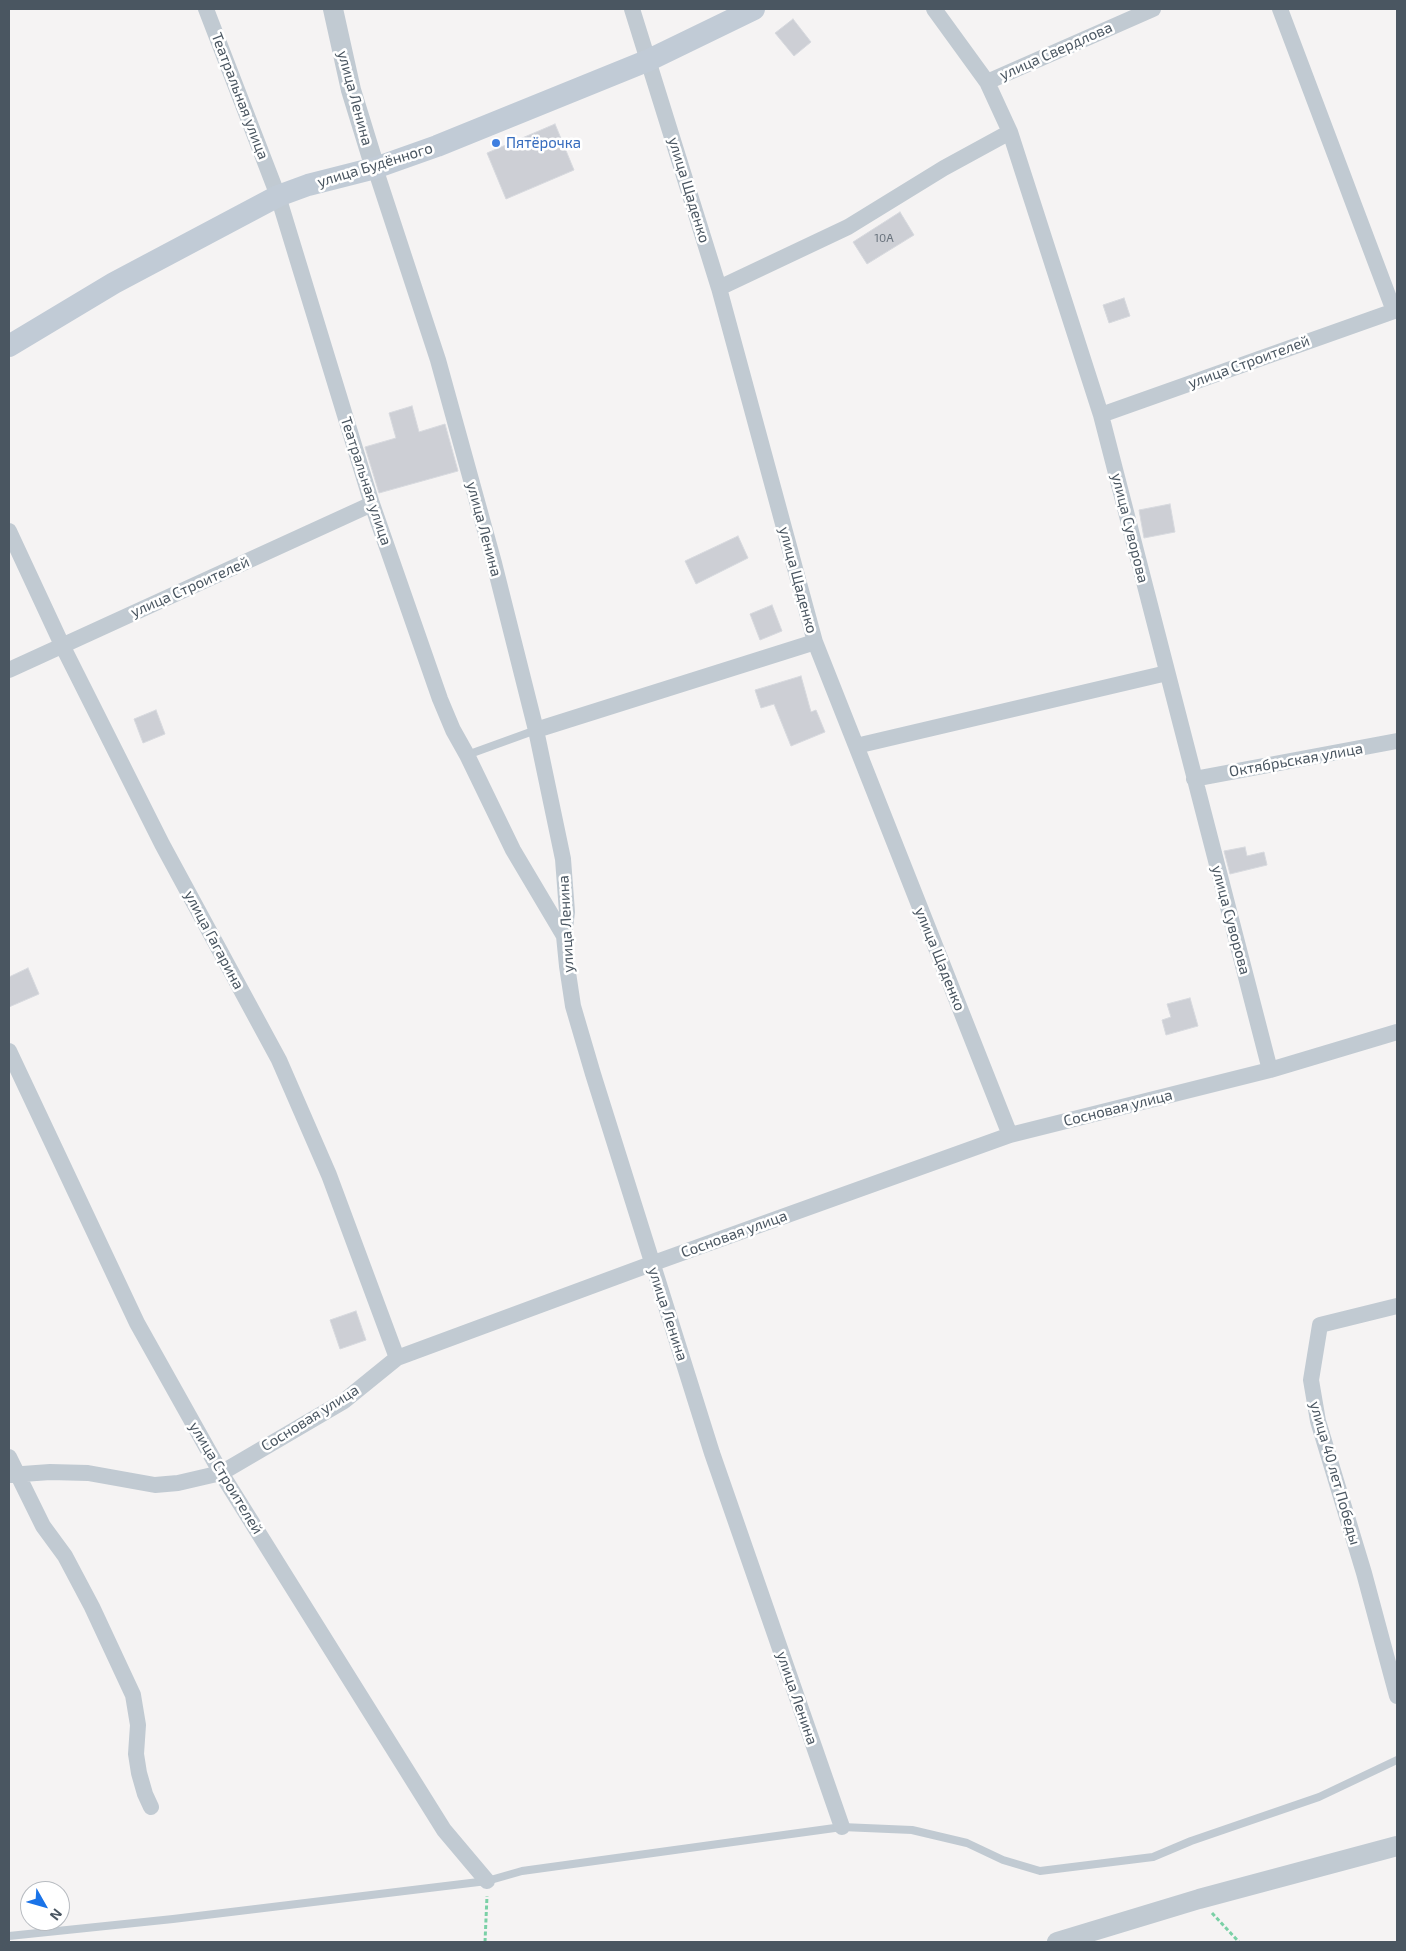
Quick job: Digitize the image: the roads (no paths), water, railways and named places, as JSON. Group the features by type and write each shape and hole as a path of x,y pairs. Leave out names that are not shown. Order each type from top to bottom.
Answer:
{"main road":[{"name":"улица Будённого","path":"9,346 114,283 278,196 308,185 374,168 437,146 649,60 754,9"}],"street":[{"name":"Театральная улица","path":"206,9 278,196 372,504 440,699 453,730 513,850 564,936"},
{"name":"улица Ленина","path":"332,9 351,90 374,168 438,360 494,563 536,730 563,859 567,912 564,936 574,1006 593,1074 651,1264 712,1453 842,1827"},
{"name":"улица Щаденко","path":"632,9 719,288 815,642 1010,1135"},
{"name":"улица Суворова","path":"934,9 986,82 1010,132 1101,415 1270,1070"},
{"name":"улица Свердлова","path":"986,82 1152,9"},
{"path":"1280,9 1395,310"},
{"path":"719,288 848,227 944,168 1010,132"},
{"name":"улица Строителей","path":"1101,415 1395,310"},
{"name":"улица Строителей","path":"9,670 372,504"},
{"name":"улица Гагарина","path":"9,531 62,645 162,844 279,1060 329,1175 397,1358"},
{"path":"536,730 815,642"},
{"path":"856,746 1167,673"},
{"name":"Октябрьская улица","path":"1194,778 1397,741"},
{"name":"Сосновая улица","path":"13,1474 50,1472 88,1474 155,1485 178,1483 221,1473 344,1401 397,1358 651,1264 1010,1135 1270,1070 1397,1032"},
{"name":"улица Строителей","path":"9,1051 137,1323 221,1473 444,1830 487,1881"},
{"name":"улица 40 лет Победы","path":"1397,1306 1320,1325 1311,1380 1318,1421 1364,1572 1397,1696"},
{"path":"9,1456 13,1474 43,1526 65,1556 92,1607 133,1695 138,1725 136,1754 145,1794 151,1807"},
{"path":"1057,1942 1199,1899 1397,1846"}],"lane":[{"path":"467,755 536,730"},
{"path":"9,1936 173,1919 487,1881 522,1871 842,1827 912,1830 967,1844 1004,1860 1040,1871 1153,1857 1191,1841 1319,1798 1397,1760"}],"place":[{"name":"Пятёрочка","path":"496,143"}]}
